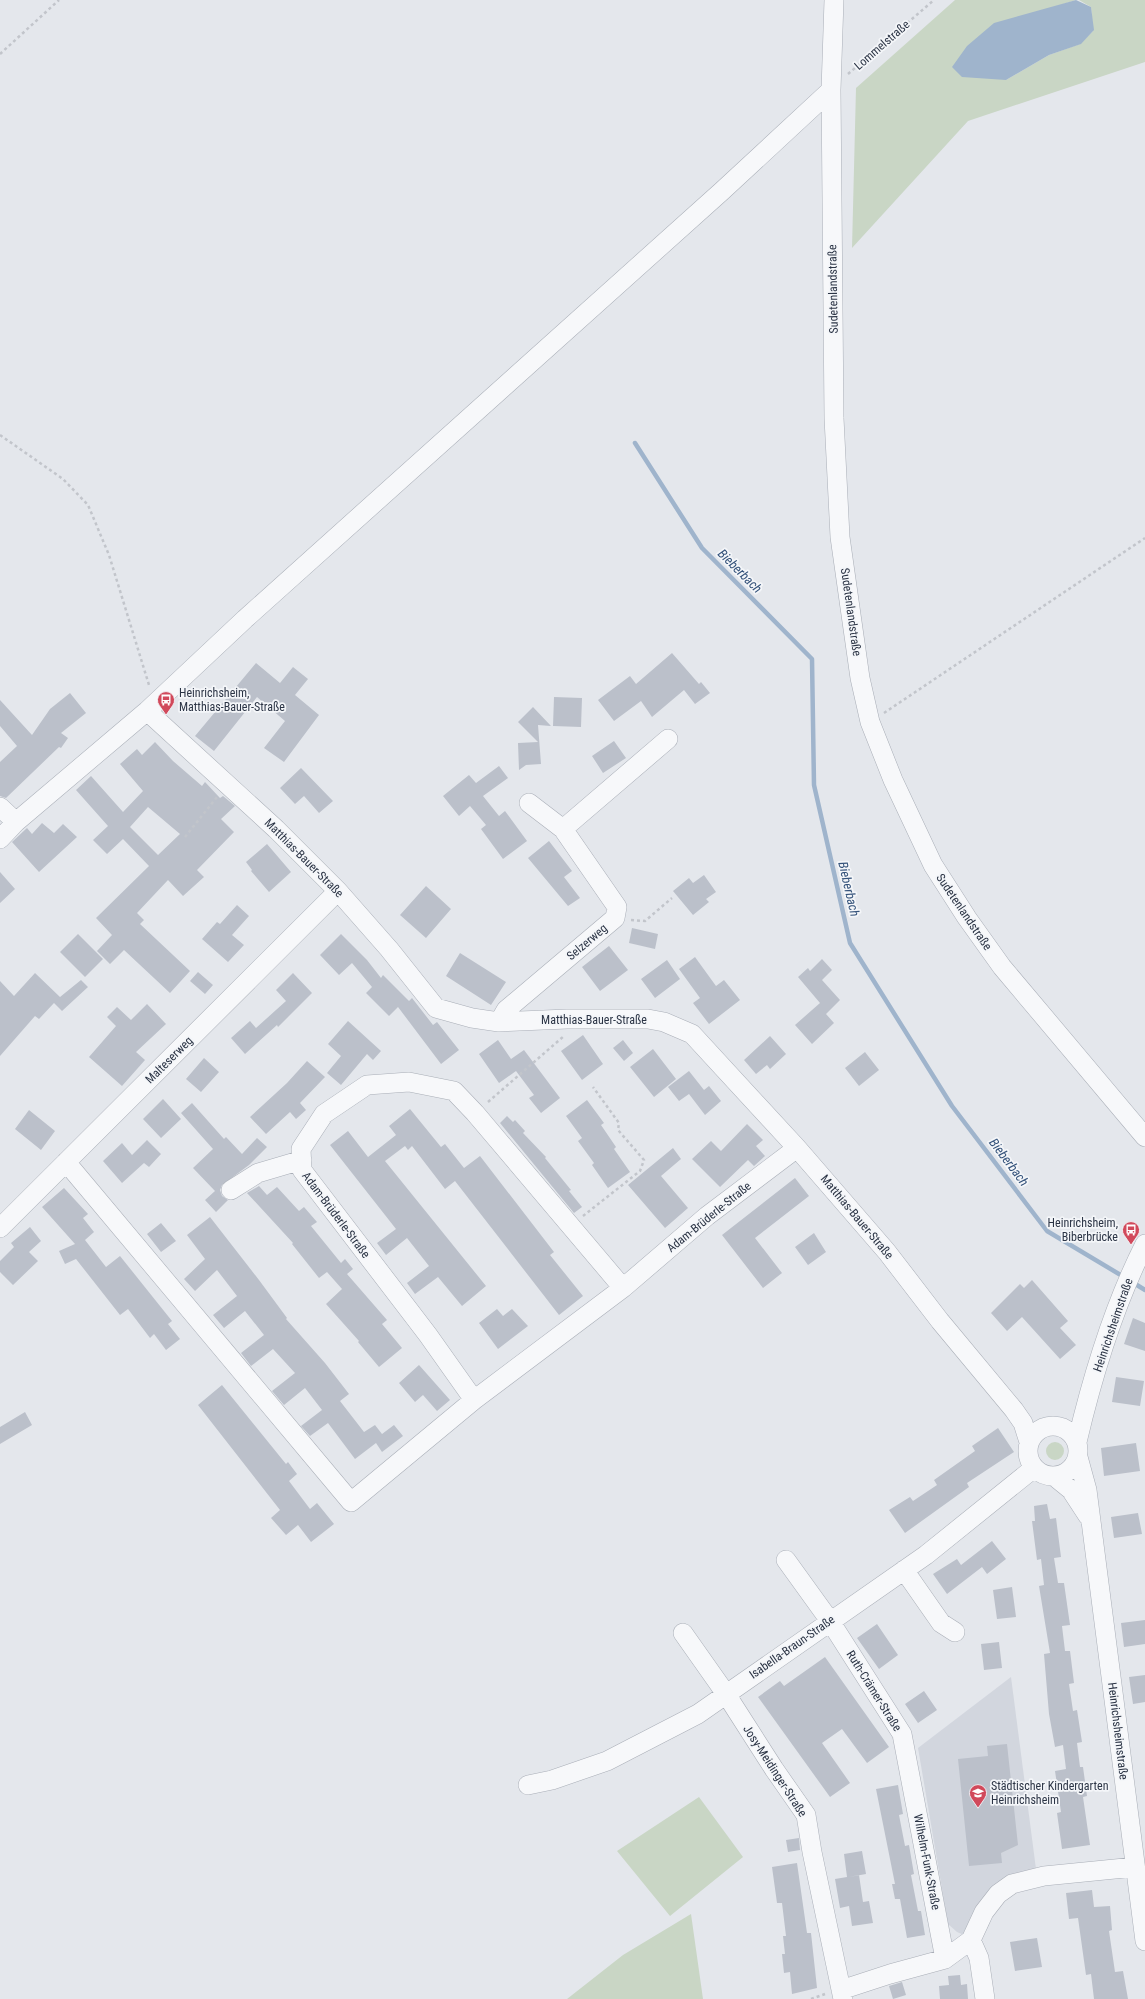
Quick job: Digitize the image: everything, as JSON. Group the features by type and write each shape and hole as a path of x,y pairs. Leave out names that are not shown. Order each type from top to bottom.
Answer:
{"street":[{"name":"Sudetenlandstraße","path":"834,0 831,90 834,418 840,529 860,678 870,722 893,780 933,865 966,918 1002,967 1145,1137"},
{"path":"0,839 16,822 147,711 245,619 722,191 831,90"},
{"name":"Matthias-Bauer-Straße","path":"147,711 276,829 338,891 389,949 436,1008 472,1018 499,1022 585,1018 648,1018 669,1024 692,1034 797,1148 888,1252 940,1321 1023,1423 1029,1442"},
{"path":"563,829 668,739"},
{"name":"Selzerweg","path":"499,1022 506,1010 615,918 617,907 563,829 529,803"},
{"path":"0,807 16,822"},
{"name":"Malteserweg","path":"0,1228 338,891"},
{"name":"Adam-Brüderle-Straße","path":"474,1400 428,1335 302,1170 302,1149 324,1114 367,1085 409,1082 454,1091 475,1113 623,1288"},
{"name":"Adam-Brüderle-Straße","path":"66,1162 351,1502 474,1400 623,1288 707,1216 797,1148"},
{"path":"231,1190 258,1173 302,1160"},
{"name":"Heinrichsheimstraße","path":"1034,1468 1047,1476 1055,1477 1070,1471 1078,1449 1092,1385 1124,1291 1145,1244"},
{"name":"Heinrichsheimstraße","path":"1029,1442 1037,1432 1053,1426 1071,1414 1092,1385"},
{"name":"Matthias-Bauer-Straße","path":"1000,1393 1030,1417 1053,1426"},
{"name":"Heinrichsheimstraße","path":"1053,1426 1066,1429 1078,1449 1085,1480 1135,1867 1143,1905 1145,1941"},
{"path":"1029,1442 1029,1460 1034,1468"},
{"name":"Isabella-Braun-Straße","path":"528,1785 552,1780 607,1761 698,1714 926,1554 1034,1468"},
{"name":"Heinrichsheimstraße","path":"1055,1477 1071,1490 1091,1521"},
{"name":"Ruth-Crämer-Straße","path":"786,1560 830,1621 902,1734 909,1765"},
{"path":"904,1570 941,1623 955,1632"},
{"name":"Josy-Meidinger-Straße","path":"683,1633 726,1694 774,1769 806,1815 812,1852 842,1994"},
{"name":"Wilhelm-Funk-Straße","path":"909,1765 945,1959"},
{"path":"842,1994 890,1974 945,1959 971,1940 984,1912 998,1894 1012,1884 1044,1876 1135,1867"},
{"path":"971,1940 979,1958 985,1999"}],"path":[{"path":"0,54 59,0"},
{"name":"Lommelstraße","path":"831,90 934,0"},
{"path":"0,435 63,479 88,505 109,555 142,657 149,684 147,711"},
{"path":"870,722 1145,538"},
{"path":"185,837 228,785"},
{"path":"615,918 645,921 672,898"},
{"path":"475,1113 585,1018"},
{"path":"571,1226 640,1171 644,1160 618,1130 619,1123 593,1087"}],"shaded area":[{"name":"Städtischer Kindergarten Heinrichsheim","path":"1011,1677 1036,1869 964,1935 957,1932 948,1924 918,1748"}],"green space":[{"path":"955,0 1076,0 1038,12 1006,80 1049,55 1080,44 1093,31 1091,7 1079,0 1145,0 1145,62 968,121 852,248 856,88"},
{"path":"1055,1442 1061,1445 1064,1451 1061,1457 1055,1460 1049,1457 1046,1451 1049,1445"},
{"path":"699,1797 743,1857 670,1916 617,1851"},
{"path":"691,1914 703,1999 567,1999 623,1955"}],"water":[{"path":"1076,0 1091,7 1094,30 1081,44 1049,55 1006,80 962,77 952,67 967,46 994,23"}],"building":[{"path":"672,653 699,684 701,682 710,693 695,704 684,690 652,717 641,701 614,721 598,700 630,676 636,684"},
{"path":"256,663 280,683 293,667 308,679 295,695 319,715 284,762 264,748 285,721 257,697 214,751 195,736"},
{"path":"70,693 86,713 61,733 68,738 61,748 59,747 6,798 0,796 0,762 17,746 0,726 0,700 32,735 50,709"},
{"path":"554,697 582,698 581,727 553,726"},
{"path":"533,707 551,726 538,725 541,764 526,765 519,770 518,743 538,742 518,722"},
{"path":"614,741 626,758 603,773 592,756"},
{"path":"155,742 173,761 202,786 205,782 220,798 223,796 235,806 221,819 234,832 197,870 204,877 183,896 168,880 137,913 144,920 140,924 190,971 170,993 124,950 110,964 97,951 112,935 96,918 149,866 123,839 107,854 93,840 108,826 76,790 91,776 123,812 143,791 120,764 137,749 142,755","holes":["148,807 180,834 158,855 130,827"]},
{"path":"499,766 508,778 483,796 499,816 505,811 527,841 503,859 481,829 486,825 470,806 459,816 443,796 469,775 476,783"},
{"path":"301,768 333,801 319,813 304,796 295,804 280,788"},
{"path":"42,823 54,833 63,824 77,837 39,872 12,842 27,828 32,834"},
{"path":"549,841 572,871 564,877 580,898 568,906 528,858"},
{"path":"267,844 291,872 269,892 251,871 252,870 246,862"},
{"path":"0,872 15,889 0,903"},
{"path":"704,875 716,892 706,899 709,902 693,915 673,891 689,878 693,883"},
{"path":"426,886 451,909 426,938 400,915"},
{"path":"237,905 249,916 232,935 244,945 228,962 202,939 217,922 220,924"},
{"path":"632,928 658,934 655,949 629,943"},
{"path":"78,934 103,959 85,977 60,952"},
{"path":"341,934 367,960 381,978 383,975 409,1001 412,998 433,1025 437,1022 459,1050 441,1064 398,1007 389,1016 366,993 372,987 352,963 339,975 320,955"},
{"path":"609,946 628,970 600,991 582,967"},
{"path":"460,953 506,982 491,1005 446,976"},
{"path":"695,957 716,986 724,980 740,1000 709,1024 693,1003 700,998 679,969"},
{"path":"822,959 832,970 822,980 840,1000 826,1014 834,1023 812,1044 795,1025 820,1003 798,977 808,968 810,971"},
{"path":"667,960 680,979 655,998 641,979"},
{"path":"198,972 213,985 205,994 190,981"},
{"path":"35,973 60,997 81,980 88,987 62,1011 54,1003 39,1019 35,1016 0,1056 0,981 14,996"},
{"path":"293,973 312,993 278,1027 277,1025 245,1054 231,1038 250,1021 256,1028 286,1001 276,990"},
{"path":"147,1004 166,1024 136,1052 145,1060 122,1086 89,1057 116,1026 107,1017 117,1007 131,1020"},
{"path":"348,1021 381,1051 373,1060 367,1054 341,1085 327,1073 341,1056 328,1044"},
{"path":"583,1035 603,1064 582,1080 561,1051"},
{"path":"770,1036 786,1054 770,1069 767,1065 756,1074 744,1060"},
{"path":"498,1040 511,1059 524,1050 560,1098 541,1113 529,1098 534,1095 516,1071 499,1083 479,1054"},
{"path":"623,1040 633,1053 624,1061 613,1048"},
{"path":"653,1049 676,1079 654,1097 630,1067"},
{"path":"865,1052 879,1070 859,1086 845,1068"},
{"path":"204,1058 219,1072 201,1092 186,1079"},
{"path":"307,1061 325,1077 300,1103 306,1110 296,1119 290,1112 266,1134 250,1117 287,1083"},
{"path":"689,1071 704,1090 709,1086 721,1101 705,1115 689,1094 679,1101 668,1087"},
{"path":"163,1099 181,1119 161,1138 143,1119"},
{"path":"587,1100 604,1123 601,1125 616,1147 614,1149 630,1172 608,1188 592,1165 594,1163 578,1141 582,1138 566,1116"},
{"path":"192,1103 224,1139 226,1137 242,1154 257,1138 267,1147 249,1165 222,1185 220,1190 222,1196 228,1200 216,1212 205,1200 215,1191 193,1168 213,1149 181,1113"},
{"path":"410,1109 441,1147 445,1144 464,1168 480,1156 554,1252 550,1255 583,1296 559,1315 455,1181 445,1189 412,1146 408,1150 405,1146 385,1161 486,1286 462,1306 438,1277 415,1294 407,1283 429,1266 407,1238 386,1255 377,1243 396,1229 330,1145 348,1131 368,1157 396,1135 389,1126"},
{"path":"29,1110 55,1131 41,1150 15,1129"},
{"path":"507,1116 513,1122 515,1120 525,1131 523,1133 546,1157 545,1158 571,1190 569,1191 582,1207 574,1213 500,1123"},
{"path":"747,1124 763,1140 756,1146 765,1156 754,1166 748,1160 720,1187 692,1159 711,1141 721,1151"},
{"path":"147,1140 161,1154 149,1167 144,1163 122,1183 103,1161 122,1143 132,1155"},
{"path":"673,1148 681,1159 661,1176 688,1208 665,1228 628,1185"},
{"path":"795,1178 809,1196 755,1238 782,1273 763,1288 722,1235"},
{"path":"259,1186 267,1195 277,1187 299,1211 304,1207 317,1222 311,1226 341,1263 345,1259 353,1269 347,1274 387,1320 382,1324 402,1348 379,1367 358,1342 359,1341 326,1304 342,1289 327,1272 319,1278 292,1244 293,1243 247,1193"},
{"path":"64,1188 88,1214 83,1218 94,1232 85,1240 106,1267 120,1256 172,1321 168,1324 180,1339 166,1350 154,1334 150,1338 128,1309 120,1315 76,1259 65,1264 59,1251 75,1244 42,1207"},
{"path":"210,1217 259,1280 287,1318 286,1319 325,1363 349,1394 340,1401 364,1432 375,1425 382,1434 394,1425 403,1436 382,1452 376,1443 355,1459 328,1423 310,1436 301,1426 322,1410 305,1388 284,1405 272,1391 295,1373 273,1349 251,1366 241,1353 264,1335 245,1311 224,1328 213,1315 237,1296 217,1270 195,1291 184,1279 205,1259 187,1235"},
{"path":"161,1223 176,1241 161,1252 147,1234"},
{"path":"30,1227 41,1241 29,1252 38,1261 13,1285 0,1272 0,1261 14,1247 11,1243"},
{"path":"814,1233 826,1252 808,1265 795,1247"},
{"path":"1032,1280 1068,1321 1060,1328 1076,1345 1060,1359 1022,1317 1007,1331 991,1313 1020,1284 1024,1288"},
{"path":"497,1309 503,1316 512,1309 528,1326 498,1349 479,1323"},
{"path":"1133,1318 1145,1323 1145,1351 1124,1344"},
{"path":"419,1365 450,1400 437,1411 423,1395 415,1402 399,1383"},
{"path":"1116,1377 1144,1381 1140,1406 1112,1402"},
{"path":"222,1385 286,1464 288,1462 297,1474 289,1481 310,1509 317,1503 334,1524 311,1542 298,1525 286,1535 271,1518 280,1510 198,1405"},
{"path":"25,1412 32,1425 0,1444 0,1427"},
{"path":"998,1428 1014,1452 967,1483 969,1487 905,1533 889,1510 910,1497 913,1501 937,1485 934,1480 975,1451 972,1446"},
{"path":"1136,1443 1140,1471 1104,1476 1101,1448"},
{"path":"1047,1504 1050,1519 1056,1518 1061,1557 1054,1558 1058,1583 1064,1583 1070,1625 1062,1626 1065,1651 1070,1651 1074,1683 1069,1684 1073,1711 1077,1710 1082,1742 1077,1743 1080,1767 1083,1767 1087,1796 1083,1797 1090,1845 1062,1849 1057,1813 1061,1812 1055,1771 1066,1769 1063,1745 1055,1747 1049,1714 1044,1654 1050,1653 1039,1586 1044,1585 1041,1559 1037,1560 1032,1521 1035,1521 1034,1506"},
{"path":"1138,1513 1142,1534 1114,1538 1111,1517"},
{"path":"992,1541 1006,1559 987,1574 982,1567 947,1594 933,1574 957,1559 961,1565"},
{"path":"1012,1587 1016,1617 997,1619 993,1590"},
{"path":"1145,1620 1145,1644 1124,1647 1121,1623"},
{"path":"877,1624 898,1655 879,1669 857,1638"},
{"path":"999,1642 1002,1668 984,1670 981,1644"},
{"path":"825,1657 889,1747 867,1763 842,1729 822,1743 850,1783 830,1797 758,1697 780,1681 784,1686"},
{"path":"1145,1675 1145,1702 1133,1704 1129,1677"},
{"path":"924,1691 937,1710 918,1723 905,1704"},
{"path":"1007,1744 1018,1845 1001,1853 1002,1863 969,1866 958,1759 988,1756 987,1746"},
{"path":"898,1785 903,1814 899,1815 905,1846 909,1845 914,1874 911,1875 918,1911 921,1911 925,1935 907,1938 900,1899 895,1899 892,1884 895,1884 876,1789"},
{"path":"799,1838 800,1850 788,1852 786,1840"},
{"path":"862,1851 866,1874 859,1875 863,1902 869,1901 873,1923 852,1926 849,1906 840,1908 835,1879 847,1877 844,1854"},
{"path":"797,1863 807,1933 811,1933 817,1988 792,1994 790,1972 784,1973 782,1954 785,1954 783,1936 786,1936 782,1903 777,1903 772,1867"},
{"path":"1092,1890 1094,1907 1110,1906 1112,1930 1109,1931 1115,1972 1123,1971 1128,1999 1094,1999 1091,1974 1086,1975 1078,1918 1069,1919 1066,1893"},
{"path":"1037,1938 1042,1967 1015,1971 1010,1942"},
{"path":"960,1975 961,1985 967,1984 968,1999 940,1999 939,1986 949,1985 948,1976"},
{"path":"902,1982 906,1995 893,1999 889,1986"}],"waterway":[{"name":"Bieberbach","path":"635,443 702,548 812,659 814,785 850,943 952,1106 1047,1231 1124,1277"},
{"name":"Bieberbach","path":"1132,1282 1145,1290"}],"place":[{"name":"Heinrichsheim, Matthias-Bauer-Straße","path":"166,715"},
{"name":"Heinrichsheim, Biberbrücke","path":"1131,1245"},
{"name":"Städtischer Kindergarten Heinrichsheim","path":"978,1808"}]}
